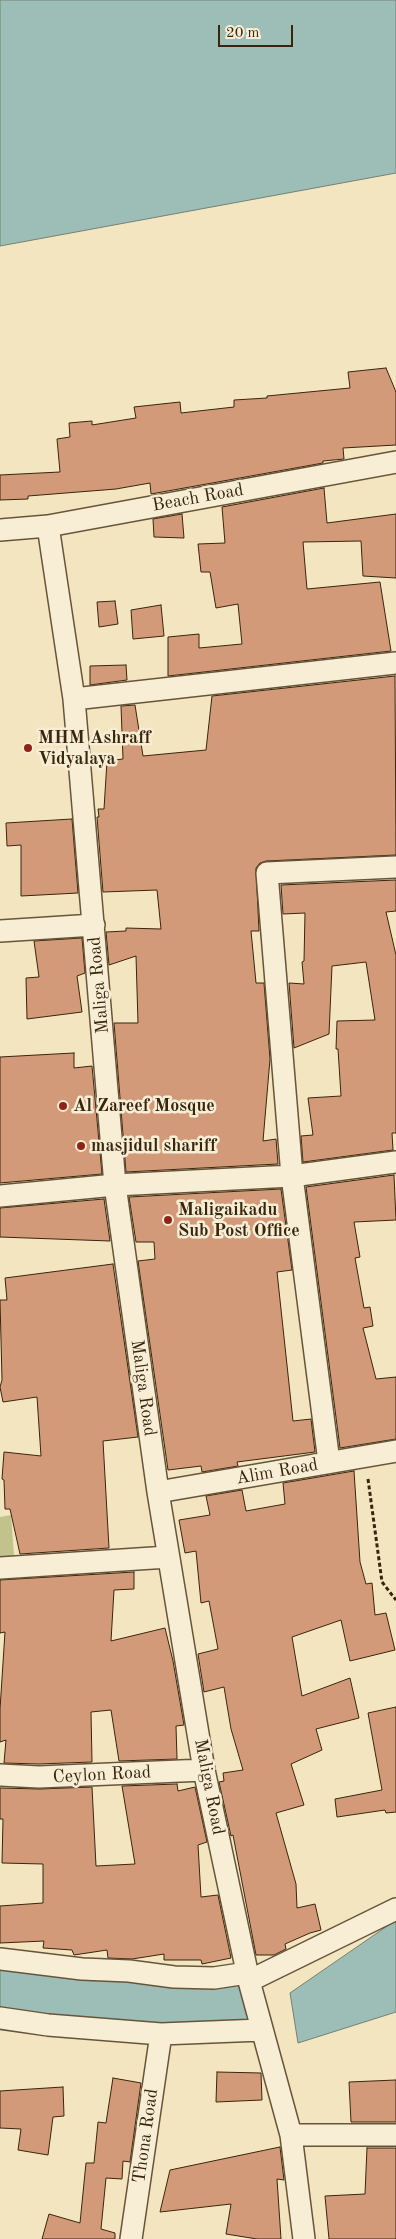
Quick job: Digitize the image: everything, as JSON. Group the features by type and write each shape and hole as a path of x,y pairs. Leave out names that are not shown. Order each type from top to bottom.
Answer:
{"street":[{"name":"Beach Road","path":"0,530 48,526 396,462"},
{"name":"Maliga Road","path":"48,526 74,699 115,1185 158,1492 204,1770 248,1977 291,2135 304,2239"},
{"path":"74,699 396,664"},
{"path":"329,1462 292,1176 267,873 396,867"},
{"path":"0,931 94,925"},
{"path":"0,1196 115,1185 292,1176 396,1162"},
{"name":"Alim Road","path":"158,1492 396,1451"},
{"path":"0,1568 168,1557"},
{"name":"Ceylon Road","path":"0,1775 39,1778 204,1770"},
{"path":"0,1959 82,1969 174,1977 248,1977 396,1909"},
{"path":"0,2018 48,2025 161,2034 261,2030"},
{"name":"Thona Road","path":"131,2239 161,2034"},
{"path":"291,2135 396,2135"}],"path":[{"path":"364,1456 382,1582 396,1600"}],"green space":[{"path":"11,1515 14,1556 0,1557 0,1517"}],"water":[{"path":"0,0 396,0 396,173 0,246"},
{"path":"396,1920 396,2012 298,2043 290,1993"},
{"path":"0,1959 245,1977 261,2030 0,2018"}],"building":[{"path":"386,368 396,392 396,445 343,448 344,459 323,461 323,463 151,494 150,483 116,489 28,496 28,499 0,500 0,475 60,472 57,439 70,437 69,423 92,421 92,425 136,418 134,407 180,402 181,413 234,407 234,400 350,388 348,372"},
{"path":"324,488 327,523 396,514 396,578 363,576 361,541 303,542 307,589 380,582 391,651 168,676 168,637 199,634 199,648 242,644 238,604 216,608 210,572 201,572 198,544 225,543 222,507"},
{"path":"182,514 184,538 154,537 153,519"},
{"path":"115,601 118,624 99,627 97,602"},
{"path":"161,605 164,636 133,639 131,610"},
{"path":"126,665 127,680 90,685 90,666"},
{"path":"395,676 396,855 266,861 260,863 256,868 259,931 251,931 256,983 264,983 270,1059 263,1141 276,1139 278,1164 126,1172 114,1023 138,1023 136,956 109,965 106,932 126,931 126,928 161,929 157,890 103,892 97,817 99,817 98,809 104,809 107,761 123,759 121,706 135,705 143,756 206,750 212,696"},
{"path":"72,819 78,893 21,896 21,845 7,846 6,823"},
{"path":"396,880 396,911 386,912 396,955 396,1133 392,1133 393,1150 303,1162 301,1136 313,1135 308,1098 341,1096 338,1049 336,1049 337,1021 375,1020 366,962 332,966 329,1034 294,1048 289,983 304,984 302,962 304,961 305,913 283,914 281,885"},
{"path":"82,938 85,973 77,976 82,1012 27,1019 26,978 39,977 34,941"},
{"path":"74,1053 74,1068 92,1066 102,1174 0,1183 0,1057"},
{"path":"394,1175 396,1220 354,1222 360,1257 355,1258 364,1308 370,1307 373,1326 363,1328 376,1379 396,1377 396,1439 340,1448 306,1187"},
{"path":"281,1189 292,1270 277,1272 293,1421 311,1419 315,1452 237,1462 238,1466 202,1472 201,1466 168,1470 138,1261 155,1259 154,1242 136,1242 129,1197"},
{"path":"104,1199 110,1241 0,1237 0,1208"},
{"path":"113,1264 138,1437 103,1441 109,1548 20,1554 10,1509 5,1509 4,1480 2,1479 4,1452 41,1456 37,1397 3,1402 0,1387 2,1380 0,1300 7,1300 5,1278"},
{"path":"354,1471 360,1562 366,1584 372,1583 375,1615 386,1613 395,1650 350,1661 341,1620 292,1637 302,1696 350,1678 359,1718 316,1729 322,1750 291,1764 304,1805 276,1813 296,1884 297,1908 315,1904 321,1930 285,1944 286,1949 274,1955 256,1955 233,1835 231,1836 219,1782 224,1781 223,1773 243,1770 231,1729 224,1687 204,1692 198,1654 218,1649 209,1601 201,1603 196,1551 185,1553 179,1520 210,1515 206,1496 242,1490 246,1511 285,1504 283,1483"},
{"path":"134,1572 134,1589 114,1590 111,1641 165,1628 173,1661 184,1725 176,1726 177,1759 119,1761 111,1710 91,1712 92,1762 4,1763 6,1740 0,1742 0,1709 5,1632 0,1633 0,1580"},
{"path":"396,1707 396,1812 386,1813 385,1810 337,1817 335,1799 382,1790 368,1713"},
{"path":"177,1784 178,1791 195,1787 207,1842 198,1845 201,1897 218,1895 231,1958 202,1964 201,1960 164,1960 164,1954 132,1959 108,1958 107,1950 74,1955 72,1950 43,1948 44,1941 0,1943 0,1906 43,1903 43,1864 2,1863 3,1819 0,1819 0,1788 92,1787 96,1866 135,1864 122,1786"},
{"path":"217,2072 261,2073 262,2100 216,2102"},
{"path":"113,2078 141,2083 130,2162 123,2161 122,2179 106,2178 101,2229 115,2233 115,2239 42,2239 49,2214 80,2223 86,2163 94,2163 98,2122 106,2123"},
{"path":"396,2080 396,2122 351,2122 349,2082"},
{"path":"63,2087 64,2116 53,2117 48,2155 18,2150 21,2129 0,2128 0,2091"},
{"path":"280,2147 284,2180 277,2179 281,2239 257,2239 226,2234 231,2204 160,2212 170,2170"},
{"path":"367,2148 396,2148 396,2239 329,2239 325,2196 365,2194"}],"place":[{"name":"MHM Ashraff Vidyalaya","path":"28,748"},
{"name":"Al Zareef Mosque","path":"63,1106"},
{"name":"masjidul shariff","path":"81,1146"},
{"name":"Maligaikadu Sub Post Office","path":"168,1220"}]}
